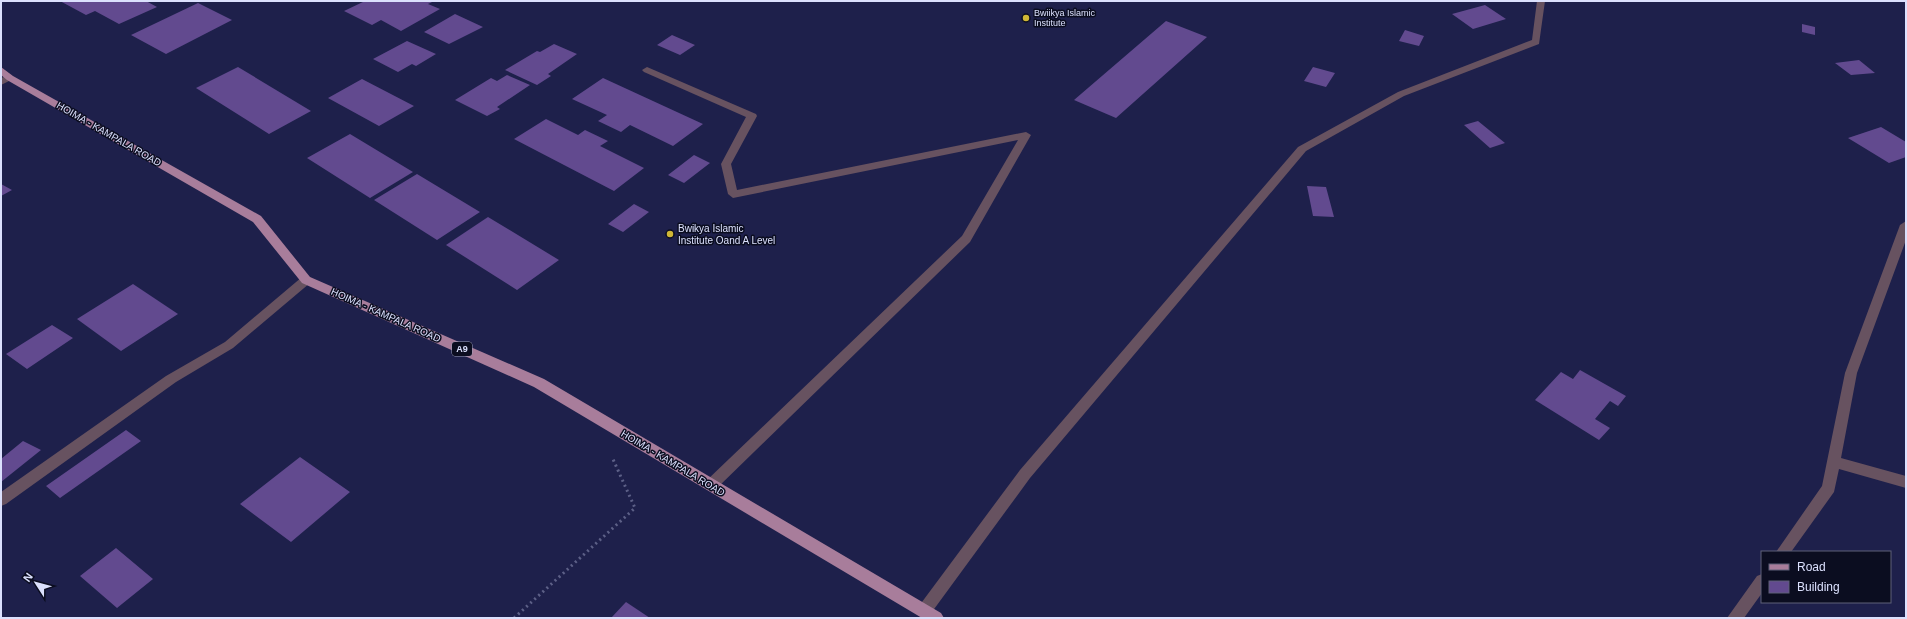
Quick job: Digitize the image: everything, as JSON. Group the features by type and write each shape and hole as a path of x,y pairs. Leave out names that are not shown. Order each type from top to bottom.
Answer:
{"main road":[{"name":"HOIMA - KAMPALA ROAD","path":"4,76 257,218 306,280 539,383 936,618"}],"street":[{"path":"924,611 1025,474 1302,149 1402,94 1536,42 1541,1"},
{"path":"648,70 752,116 726,164 733,194 1026,135 966,239 711,485"},
{"path":"1784,551 1829,488 1851,374 1906,225"},
{"path":"1,500 171,379 229,345 306,280"},
{"path":"1834,462 1906,482"},
{"path":"1735,618 1761,582"}],"path":[{"path":"514,618 635,508 592,415"}],"building":[{"path":"60,1 146,1 157,7 119,24 95,11 86,15"},
{"path":"365,1 434,1 428,4 440,9 401,31 381,20 372,25 344,11"},
{"path":"198,3 232,20 166,54 131,35"},
{"path":"1485,5 1506,19 1473,29 1452,14"},
{"path":"455,14 483,27 449,44 424,32"},
{"path":"1166,21 1207,37 1116,118 1074,100"},
{"path":"1802,24 1815,27 1815,35 1802,32"},
{"path":"1405,30 1424,36 1419,46 1399,41"},
{"path":"672,35 695,45 680,55 657,45"},
{"path":"407,41 436,54 416,66 412,64 398,72 373,59"},
{"path":"554,44 577,54 548,74 551,76 537,85 505,70 537,51 540,52"},
{"path":"1859,60 1875,73 1851,75 1835,63"},
{"path":"238,67 311,111 269,134 196,88"},
{"path":"1313,67 1335,73 1326,87 1304,81"},
{"path":"507,75 530,85 497,107 500,109 487,116 455,100 491,78 497,81"},
{"path":"603,78 703,124 673,146 630,125 621,132 598,121 607,115 572,99"},
{"path":"362,79 414,106 379,126 328,98"},
{"path":"546,119 578,135 585,130 608,141 600,146 644,168 614,191 514,139"},
{"path":"1478,121 1505,143 1490,148 1464,125"},
{"path":"1881,127 1906,142 1906,157 1889,163 1848,138"},
{"path":"350,134 413,172 370,198 307,158"},
{"path":"694,155 710,163 684,183 668,175"},
{"path":"417,174 480,212 437,240 374,200"},
{"path":"1,184 12,190 1,196"},
{"path":"1307,186 1326,187 1334,217 1313,216"},
{"path":"634,204 649,212 623,232 608,224"},
{"path":"488,217 559,260 517,290 446,245"},
{"path":"133,284 178,314 121,351 77,319"},
{"path":"52,325 73,338 27,369 6,354"},
{"path":"1580,370 1626,396 1618,406 1610,401 1595,419 1610,428 1599,440 1535,400 1561,372 1573,379"},
{"path":"126,430 141,441 60,498 46,486"},
{"path":"23,441 41,450 1,482 1,459"},
{"path":"300,457 350,492 291,542 240,504"},
{"path":"116,548 153,579 117,608 80,576"},
{"path":"626,602 650,618 611,618"}],"place":[{"name":"Bwiikya Islamic Institute","path":"1026,18"},
{"name":"Bwikya Islamic Institute Oand A Level","path":"670,234"}]}
